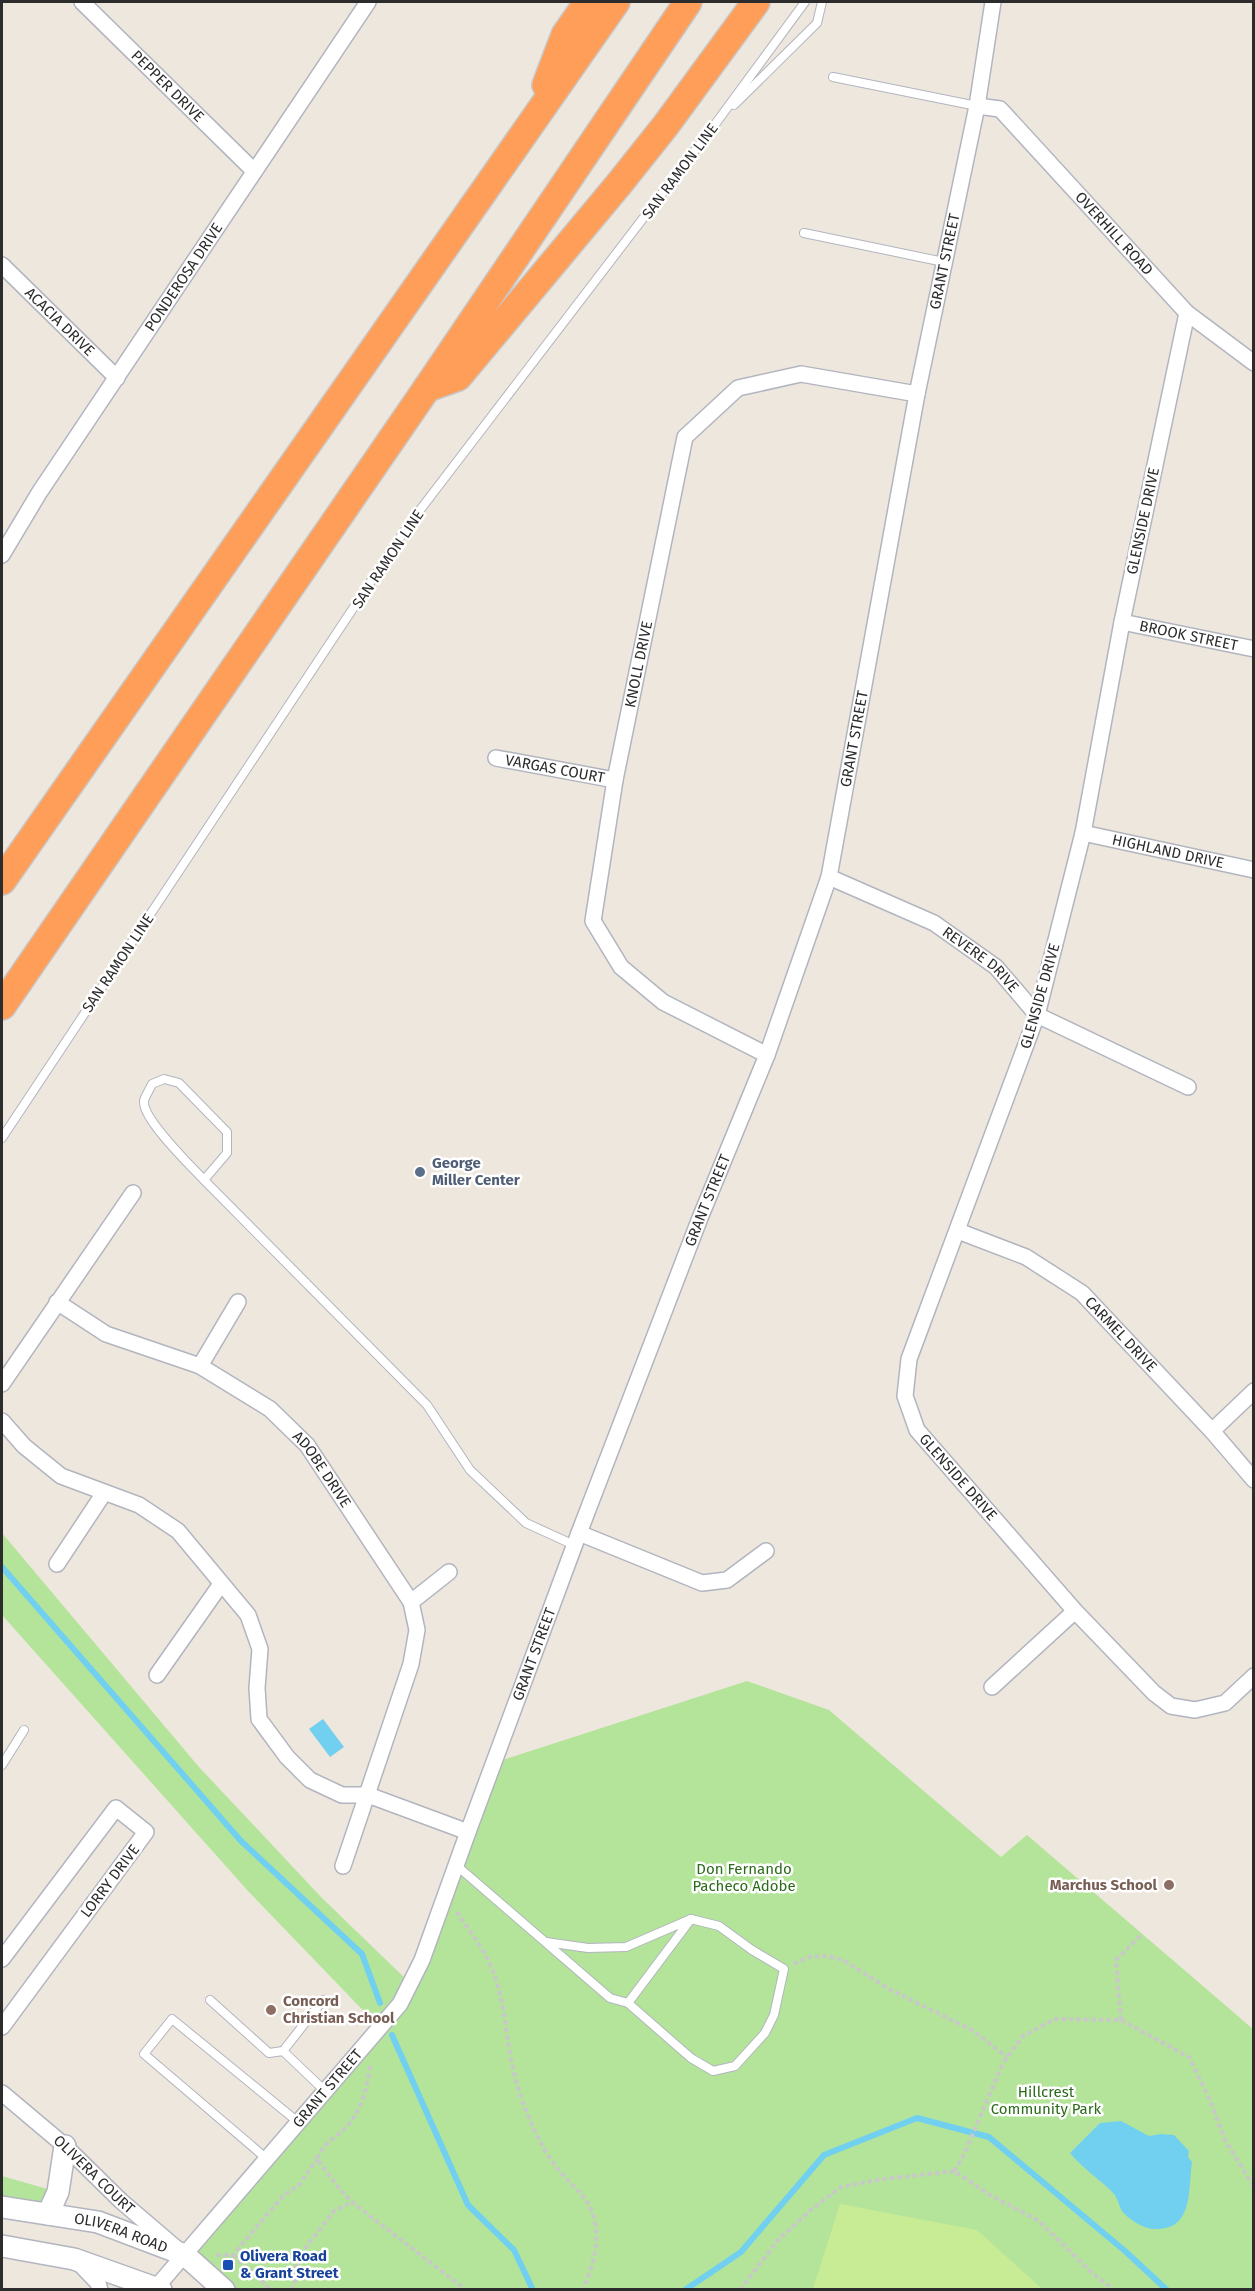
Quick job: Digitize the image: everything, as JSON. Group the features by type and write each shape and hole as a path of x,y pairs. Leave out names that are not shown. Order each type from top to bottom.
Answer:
{"highway":[{"path":"533,121 565,34 588,2"},
{"path":"2,881 616,2"},
{"path":"2,1006 427,388 688,2"},
{"path":"427,388 458,376 465,368 619,184 756,2"}],"street":[{"name":"PEPPER DRIVE","path":"82,2 254,171"},
{"name":"PONDEROSA DRIVE","path":"2,555 39,493 368,2"},
{"name":"GRANT STREET","path":"157,2289 400,2004 422,1960 576,1539 700,1218 766,1055 829,877 917,394 977,106 993,2"},
{"name":"OVERHILL ROAD","path":"977,106 1000,110 1187,313 1254,363"},
{"name":"ACACIA DRIVE","path":"2,265 117,378"},
{"name":"GLENSIDE DRIVE","path":"1187,313 1122,622 1083,833 1037,1015 909,1359 906,1396 917,1430 1075,1611 1154,1694 1171,1706 1195,1710 1225,1703 1254,1676"},
{"name":"KNOLL DRIVE","path":"766,1055 663,1002 621,967 593,921 615,780 685,437 738,387 801,374 917,394"},
{"name":"BROOK STREET","path":"1122,622 1254,649"},
{"name":"VARGAS COURT","path":"496,758 615,780"},
{"name":"HIGHLAND DRIVE","path":"1083,833 1254,870"},
{"name":"REVERE DRIVE","path":"829,877 934,923 996,967 1037,1015 1188,1087"},
{"path":"2,1383 132,1193"},
{"name":"CARMEL DRIVE","path":"958,1231 1026,1257 1082,1293 1212,1431 1254,1480"},
{"name":"ADOBE DRIVE","path":"57,1302 106,1334 200,1366 270,1409 307,1444 411,1602 417,1630 411,1664 343,1866"},
{"path":"200,1366 238,1302"},
{"path":"1212,1431 1254,1390"},
{"path":"2,1422 24,1446 61,1476 139,1505 178,1531 248,1614 260,1649 257,1688 260,1719 287,1757 310,1780 342,1796 368,1795 468,1832"},
{"path":"57,1564 104,1493"},
{"path":"576,1539 702,1583 728,1580 766,1551"},
{"path":"411,1602 449,1572"},
{"path":"157,1675 221,1584"},
{"path":"992,1688 1075,1611"},
{"name":"LORRY DRIVE","path":"2,1959 116,1808 146,1832 2,2027"},
{"name":"OLIVERA COURT","path":"2,2093 65,2146 121,2201 185,2255"},
{"path":"48,2214 58,2192 65,2146"},
{"name":"OLIVERA ROAD","path":"2,2207 98,2222 185,2255 224,2289"},
{"path":"2,2246 74,2259 157,2289"},
{"path":"74,2259 98,2283 100,2289"}],"lane":[{"name":"SAN RAMON LINE","path":"2,1138 363,597 407,527 716,123 804,2"},
{"path":"716,123 817,22 822,2"},
{"path":"833,77 977,106"},
{"path":"804,233 944,262"},
{"path":"204,1180 227,1153 226,1132 179,1083 164,1079 152,1084 144,1101 147,1117 204,1180 427,1405 470,1470 526,1523 576,1539"},
{"path":"2,1762 24,1731"},
{"path":"456,1865 545,1942 610,1998 628,2003 691,2058 714,2071 735,2066 765,2033 774,2015 784,1969 752,1950 719,1926 691,1919 626,1947 588,1948 545,1942"},
{"path":"628,2003 691,1919"},
{"path":"210,2000 269,2053 283,2051 323,2000"},
{"path":"267,2159 144,2054 172,2019 298,2122"},
{"path":"283,2051 325,2091"}],"path":[{"path":"446,1895 480,1945 494,1974 513,2068 526,2114 543,2148 563,2176 583,2194 594,2217 597,2236 593,2264 583,2289"},
{"path":"1121,2020 1116,1960 1142,1934"},
{"path":"784,1969 809,1957 827,1956 843,1960 891,1990 972,2030 1007,2056"},
{"path":"954,2171 962,2160 1007,2056 1023,2036 1055,2019 1121,2020 1189,2057 1209,2098 1225,2140 1254,2187"},
{"path":"233,2255 283,2196 299,2185 325,2144 345,2128 358,2113 368,2085 373,2035"},
{"path":"317,2159 352,2202 466,2289"},
{"path":"740,2289 778,2240 812,2208 841,2187 954,2171 990,2195 1039,2221 1091,2272 1114,2289"},
{"path":"291,2289 296,2283 297,2259 334,2211 352,2202"},
{"path":"185,2255 233,2255 271,2289"}],"green space":[{"name":"Hillcrest Community Park","path":"2,1533 199,1767 322,1898 410,1983 493,1763 747,1681 829,1710 1001,1857 1027,1835 1253,2029 1253,2289 224,2289 185,2255 379,2027 248,1891 2,1615"},
{"path":"2,2176 58,2192 48,2214 2,2207"},
{"path":"840,2204 977,2230 1042,2289 813,2289"}],"water":[{"path":"323,1719 344,1747 330,1757 309,1729"},
{"path":"1121,2121 1149,2136 1174,2135 1189,2151 1188,2157 1192,2162 1186,2207 1183,2216 1167,2228 1150,2229 1128,2217 1122,2211 1114,2194 1070,2153 1100,2123"}],"waterway":[{"path":"2,1567 241,1841 362,1954 380,2003"},
{"path":"392,2035 468,2205 514,2250 533,2290"},
{"path":"685,2290 741,2252 824,2155 917,2118 989,2137 1125,2251 1167,2290"}],"place":[{"name":"George Miller Center","path":"420,1172"},
{"name":"Marchus School","path":"1169,1885"},
{"name":"Concord Christian School","path":"271,2010"},
{"name":"Olivera Road & Grant Street","path":"228,2265"}],"park label":[{"name":"Don Fernando Pacheco Adobe","path":"744,1878"}]}
